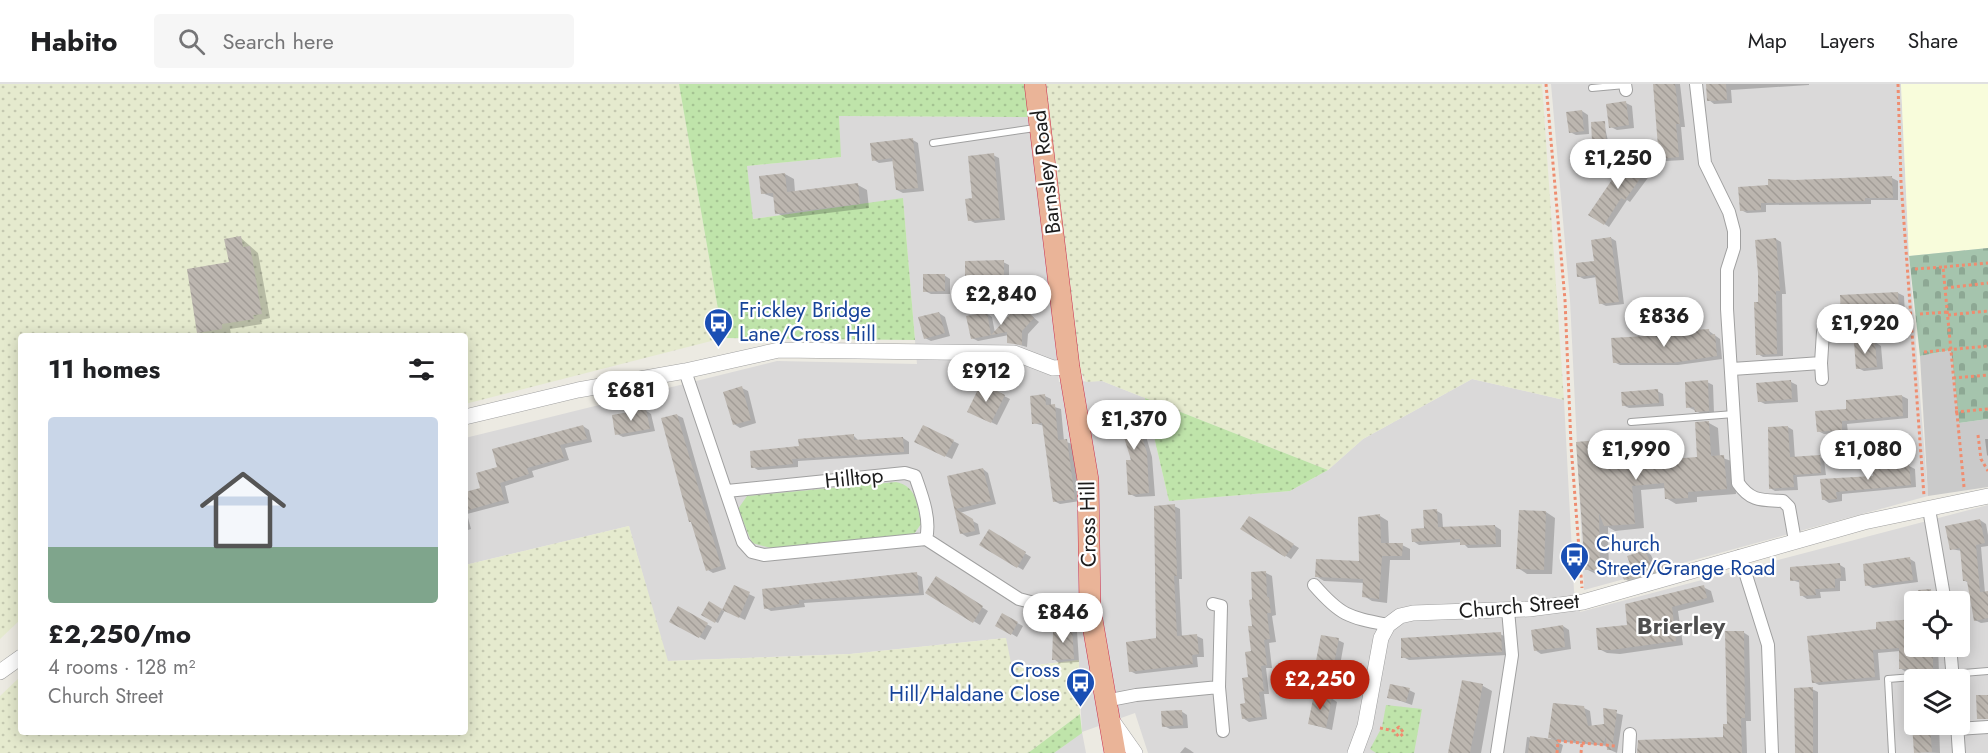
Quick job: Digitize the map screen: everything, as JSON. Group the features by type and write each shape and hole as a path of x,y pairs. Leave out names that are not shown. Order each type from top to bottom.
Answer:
{"highway":[{"name":"Barnsley Road","path":"1035,84 1042,127 1069,367"},
{"name":"Cross Hill","path":"1069,367 1088,480 1090,608 1115,753"}],"street":[{"path":"1696,84 1705,163 1729,212 1734,231 1734,248 1727,270 1727,309 1738,483 1745,493 1756,500 1783,501 1789,507 1795,541"},
{"path":"1822,379 1823,332"},
{"path":"468,416 578,390 685,371 779,350 1014,353 1053,368 1069,367"},
{"path":"1732,369 1821,363"},
{"path":"685,371 727,491 742,543 752,552 764,555 926,539 1019,599 1038,604 1090,608"},
{"name":"Hilltop","path":"727,491 905,473 915,476 920,490 929,528 926,539"},
{"name":"Church Street","path":"1388,625 1401,616 1413,613 1508,610 1582,602 1864,522 1988,496"},
{"path":"1927,510 1943,591"},
{"path":"1740,556 1768,645 1772,753"},
{"path":"1314,585 1330,604 1347,617 1388,625 1381,639 1365,726 1355,753"},
{"path":"1214,604 1221,606 1219,687 1223,731"},
{"path":"1497,753 1512,655 1508,610"},
{"path":"0,672 18,659"},
{"path":"1135,753 1107,709 1136,695 1219,687"},
{"path":"1970,727 1988,727"},
{"path":"1630,734 1630,750"},
{"path":"1958,735 1959,753"}],"lane":[{"path":"1592,88 1626,86"},
{"path":"933,143 1042,127"},
{"path":"1631,422 1734,413"},
{"path":"1970,674 1988,671"},
{"path":"1892,753 1888,679 1904,679"}],"path":[{"path":"1546,84 1565,300 1571,444 1582,602"},
{"path":"1898,84 1901,182 1927,510"},
{"path":"1915,269 1988,263"},
{"path":"1943,267 1965,501"},
{"path":"1945,288 1988,283"},
{"path":"1920,314 1988,311"},
{"path":"1924,352 1988,346"},
{"path":"1953,378 1988,375"},
{"path":"1955,412 1988,409"},
{"path":"1978,435 1980,459 1988,471"},
{"path":"1380,728 1394,731"},
{"path":"1557,753 1558,741 1607,745 1630,750"},
{"path":"1581,753 1582,743"},
{"path":"1607,745 1607,753"}],"shaded area":[{"path":"0,84 679,84 723,338 468,403 468,333 18,333 18,622 0,639"},
{"path":"1045,84 1542,84 1564,400 1472,379 1363,439 1328,470 1102,381 1086,382 1076,362"},
{"path":"1551,84 1901,84 1909,256 1928,496 1584,590 1570,300"},
{"path":"1901,84 1988,84 1988,248 1909,256"},
{"path":"839,116 1033,117 1059,382 1102,381 1145,398 1169,501 1290,491 1328,470 1363,439 1472,379 1564,400 1574,591 1580,612 1988,505 1988,753 1148,753 1135,713 1082,732 1078,660 1011,668 1005,638 850,654 667,661 629,526 468,564 468,437 777,361 917,364 903,199 752,219 747,166 840,157"},
{"path":"1951,350 1959,423 1988,419 1988,487 1928,496 1920,356"},
{"path":"629,526 668,661 850,654 1006,638 1012,668 1079,660 1080,714 1028,753 0,753 0,696 18,679 18,735 468,735 468,564"},
{"path":"1082,732 1086,753 1054,753"}],"green space":[{"path":"679,84 1026,84 1033,117 839,116 841,157 747,166 753,219 903,198 915,340 723,338"},
{"path":"1988,248 1988,419 1959,423 1951,350 1920,356 1909,256"},
{"path":"1145,398 1328,470 1290,491 1169,501"},
{"path":"896,482 903,484 913,492 917,504 921,524 912,537 771,548 752,543 738,509 747,496"},
{"path":"1386,705 1422,709 1414,753 1376,753 1370,749 1382,727"},
{"path":"1080,714 1082,733 1054,753 1028,753"}],"building":[{"path":"1653,84 1675,84 1680,124 1676,124 1679,157 1659,159"},
{"path":"1706,84 1726,84 1727,100 1707,101"},
{"path":"1626,101 1629,125 1609,128 1606,104"},
{"path":"1582,110 1584,131 1569,133 1566,112"},
{"path":"1605,121 1606,140 1592,141 1591,122"},
{"path":"913,138 918,188 896,190 892,158 872,161 870,143"},
{"path":"994,153 1000,218 968,221 965,199 972,198 968,156"},
{"path":"1640,156 1651,163 1625,200 1621,198 1604,225 1588,215 1622,165 1630,171"},
{"path":"785,173 787,192 858,183 860,204 775,214 773,193 761,194 759,176"},
{"path":"1892,176 1893,198 1865,198 1865,201 1761,203 1761,210 1740,211 1738,187 1768,185 1768,179"},
{"path":"241,236 243,247 250,246 262,314 253,315 254,319 222,324 222,329 197,333 187,269 229,262 224,239"},
{"path":"1611,237 1619,302 1599,304 1595,275 1577,277 1576,263 1594,261 1591,240"},
{"path":"1776,238 1780,291 1776,291 1777,354 1756,355 1754,302 1758,302 1758,273 1755,240"},
{"path":"1004,260 1004,283 982,283 982,277 965,277 965,261"},
{"path":"923,274 945,274 945,291 923,292"},
{"path":"1898,292 1899,313 1841,316 1840,295"},
{"path":"1023,307 1034,318 1022,331 1022,345 1007,343 1007,332 971,339 966,316 987,312 991,335 1014,310 1017,313"},
{"path":"939,312 945,333 924,339 918,317"},
{"path":"1709,329 1710,335 1715,334 1717,356 1672,363 1613,363 1611,338 1696,333 1695,330"},
{"path":"1875,341 1877,367 1856,369 1854,342"},
{"path":"1708,380 1709,411 1695,412 1694,407 1686,408 1685,382"},
{"path":"1791,380 1792,399 1758,402 1756,383"},
{"path":"981,383 1005,395 991,423 967,412"},
{"path":"742,386 751,420 733,425 723,392"},
{"path":"1658,389 1659,403 1622,406 1621,392"},
{"path":"1045,394 1046,405 1055,404 1058,440 1067,439 1075,499 1053,502 1042,423 1032,424 1030,396"},
{"path":"1902,395 1903,416 1842,421 1842,430 1817,432 1815,411 1846,409 1846,400"},
{"path":"1132,403 1147,453 1149,493 1128,495 1126,460 1131,460 1115,408"},
{"path":"646,409 650,429 615,435 612,415"},
{"path":"677,414 721,566 706,571 691,522 689,522 661,418"},
{"path":"1709,421 1711,456 1724,455 1727,489 1688,492 1688,498 1665,499 1664,483 1632,486 1635,524 1604,526 1599,513 1600,570 1585,570 1576,442 1643,436 1645,461 1697,457 1695,422"},
{"path":"583,425 587,439 560,445 564,458 527,468 529,474 500,483 504,500 468,510 468,491 480,488 476,473 497,467 492,449"},
{"path":"923,425 954,440 945,457 914,442"},
{"path":"1788,426 1790,457 1820,455 1821,473 1793,475 1794,487 1769,489 1768,427"},
{"path":"854,434 854,440 903,437 904,452 792,459 793,464 751,468 750,451 799,446 798,439"},
{"path":"1909,464 1911,485 1836,492 1837,499 1822,500 1820,479 1873,476 1872,467"},
{"path":"983,468 991,501 956,509 973,519 975,531 960,534 947,476"},
{"path":"1175,504 1177,576 1174,576 1177,636 1197,634 1199,654 1192,655 1193,664 1129,672 1126,642 1156,638 1154,506"},
{"path":"1437,509 1438,527 1495,525 1496,544 1460,545 1460,539 1412,542 1411,529 1424,528 1423,510"},
{"path":"1519,510 1546,511 1544,570 1516,569"},
{"path":"1380,514 1381,543 1403,543 1402,556 1382,556 1379,599 1362,597 1363,579 1315,577 1316,559 1359,561 1358,517"},
{"path":"1249,516 1294,544 1285,557 1240,529"},
{"path":"1980,519 1985,543 1976,545 1980,592 1988,591 1988,618 1974,621 1970,591 1967,581 1963,581 1960,548 1950,550 1945,526"},
{"path":"989,529 1026,552 1017,568 979,545"},
{"path":"1645,550 1650,562 1662,558 1666,568 1624,580 1620,571 1631,567 1627,556"},
{"path":"1910,557 1913,580 1865,586 1863,564"},
{"path":"1840,563 1841,578 1835,579 1835,588 1815,589 1816,595 1800,596 1799,580 1790,581 1790,567"},
{"path":"1266,571 1267,597 1269,597 1271,613 1267,613 1270,639 1264,640 1267,665 1261,666 1264,691 1259,692 1262,717 1242,719 1240,704 1245,703 1242,678 1248,677 1245,652 1251,651 1248,626 1252,626 1249,600 1252,599 1251,572"},
{"path":"917,572 919,593 799,600 799,604 764,609 762,589"},
{"path":"936,576 983,606 973,623 925,593"},
{"path":"734,585 750,592 739,618 722,610"},
{"path":"1704,585 1707,598 1672,607 1676,641 1598,650 1596,628 1627,625 1625,604"},
{"path":"709,601 722,609 715,623 701,615"},
{"path":"678,606 708,623 699,638 669,622"},
{"path":"1002,613 1018,622 1011,635 995,626"},
{"path":"1904,620 1904,657 1933,657 1933,669 1899,669 1899,648 1873,650 1875,677 1812,683 1807,636 1876,629 1876,622"},
{"path":"1563,625 1565,647 1534,651 1531,630"},
{"path":"1059,626 1072,626 1074,659 1052,660 1053,632 1059,632"},
{"path":"1725,631 1744,631 1745,718 1741,718 1742,753 1637,753 1638,740 1723,737 1723,724 1727,724"},
{"path":"1501,632 1502,652 1401,658 1401,638"},
{"path":"1321,635 1339,638 1333,669 1315,666"},
{"path":"1462,680 1483,684 1470,753 1448,753"},
{"path":"1390,684 1410,688 1406,702 1387,698"},
{"path":"1813,687 1813,753 1795,753 1794,688"},
{"path":"1314,694 1332,697 1326,728 1308,724"},
{"path":"1976,695 1988,695 1988,719 1977,719"},
{"path":"1553,703 1584,706 1588,726 1604,724 1603,708 1617,710 1612,750 1607,750 1606,737 1603,744 1548,738"},
{"path":"1182,710 1183,725 1162,727 1161,711"},
{"path":"1913,735 1931,735 1932,752 1914,753"},
{"path":"1530,736 1558,740 1556,753 1528,753"}],"place":[{"name":"Frickley Bridge Lane/Cross Hill","path":"718,348"},
{"name":"Church Street/Grange Road","path":"1575,582"},
{"name":"Cross Hill/Haldane Close","path":"1081,708"}],"district":[{"name":"Brierley","path":"1681,626"}]}
